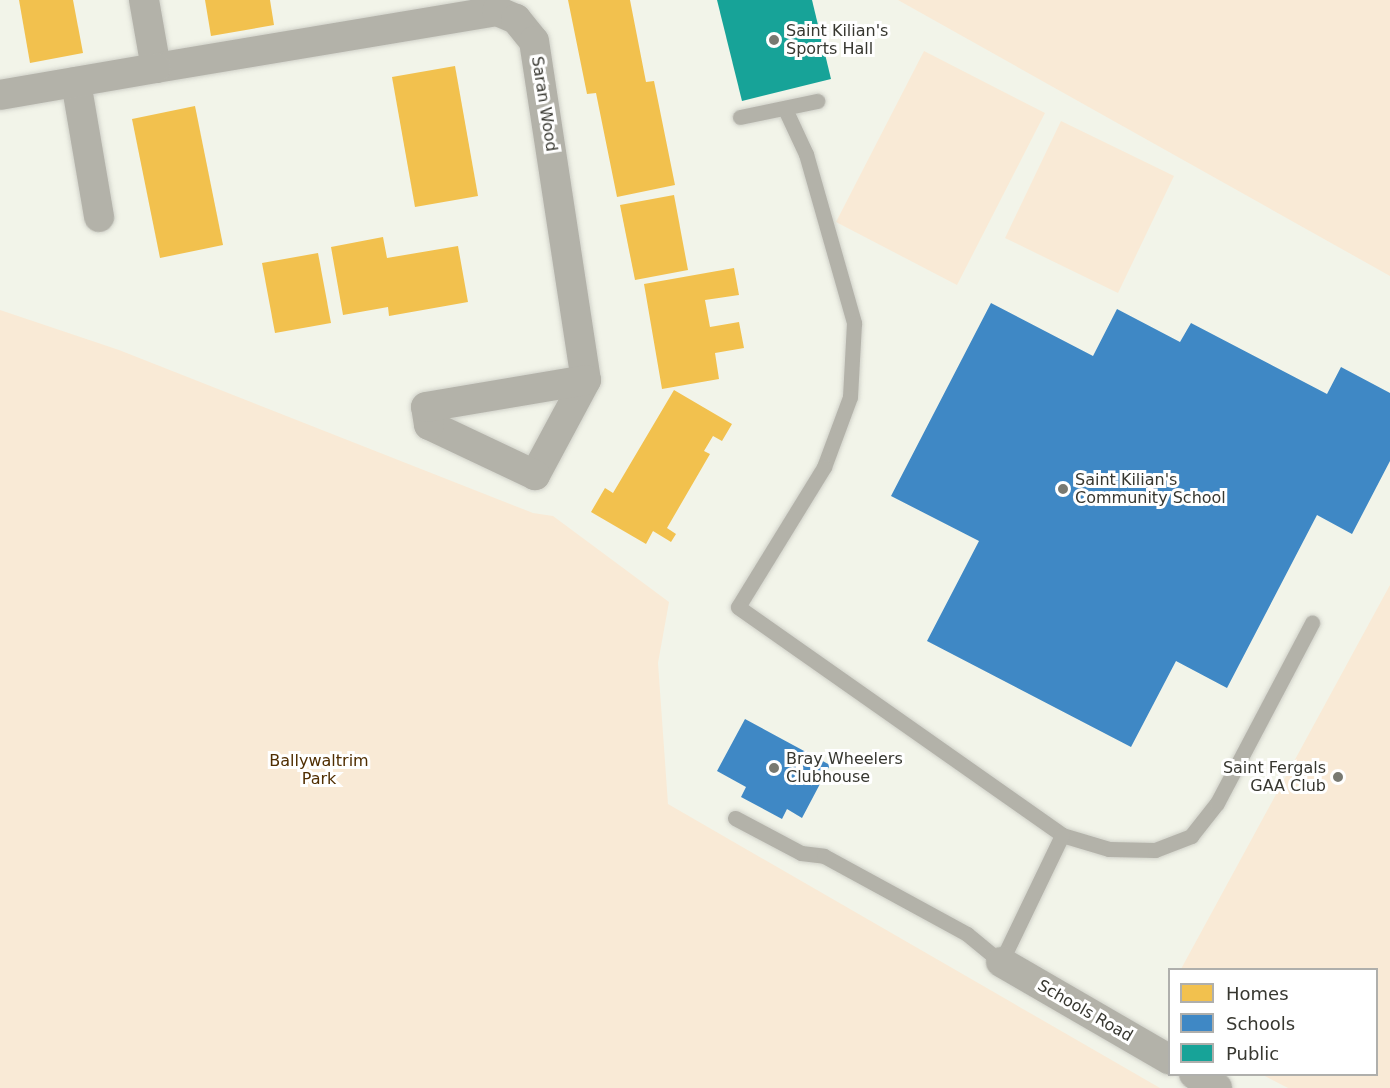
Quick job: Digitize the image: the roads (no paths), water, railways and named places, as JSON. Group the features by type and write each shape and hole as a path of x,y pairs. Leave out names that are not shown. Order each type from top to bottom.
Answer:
{"street":[{"path":"144,0 156,68"},
{"name":"Saran Wood","path":"0,94 497,10 516,19 534,41 586,380"},
{"path":"76,82 99,217"},
{"path":"586,380 535,475 429,425 426,407 586,380"},
{"name":"Schools Road","path":"1001,962 1168,1059"},
{"path":"1197,1076 1217,1088"}],"lane":[{"path":"740,117 817,101"},
{"path":"785,109 806,154 854,323 850,397 824,467 738,607 1062,835 1109,849 1155,850 1191,836 1217,803 1312,623"},
{"path":"735,818 801,853 834,862 967,934 1001,962 1062,835"}],"place":[{"name":"Saint Kilian's Sports Hall","path":"774,40"},
{"name":"Saint Kilian's Community School","path":"1063,489"},
{"name":"Bray Wheelers Clubhouse","path":"774,768"},
{"name":"Saint Fergals GAA Club","path":"1338,777"}],"park label":[{"name":"Ballywaltrim Park","path":"319,770"}]}
